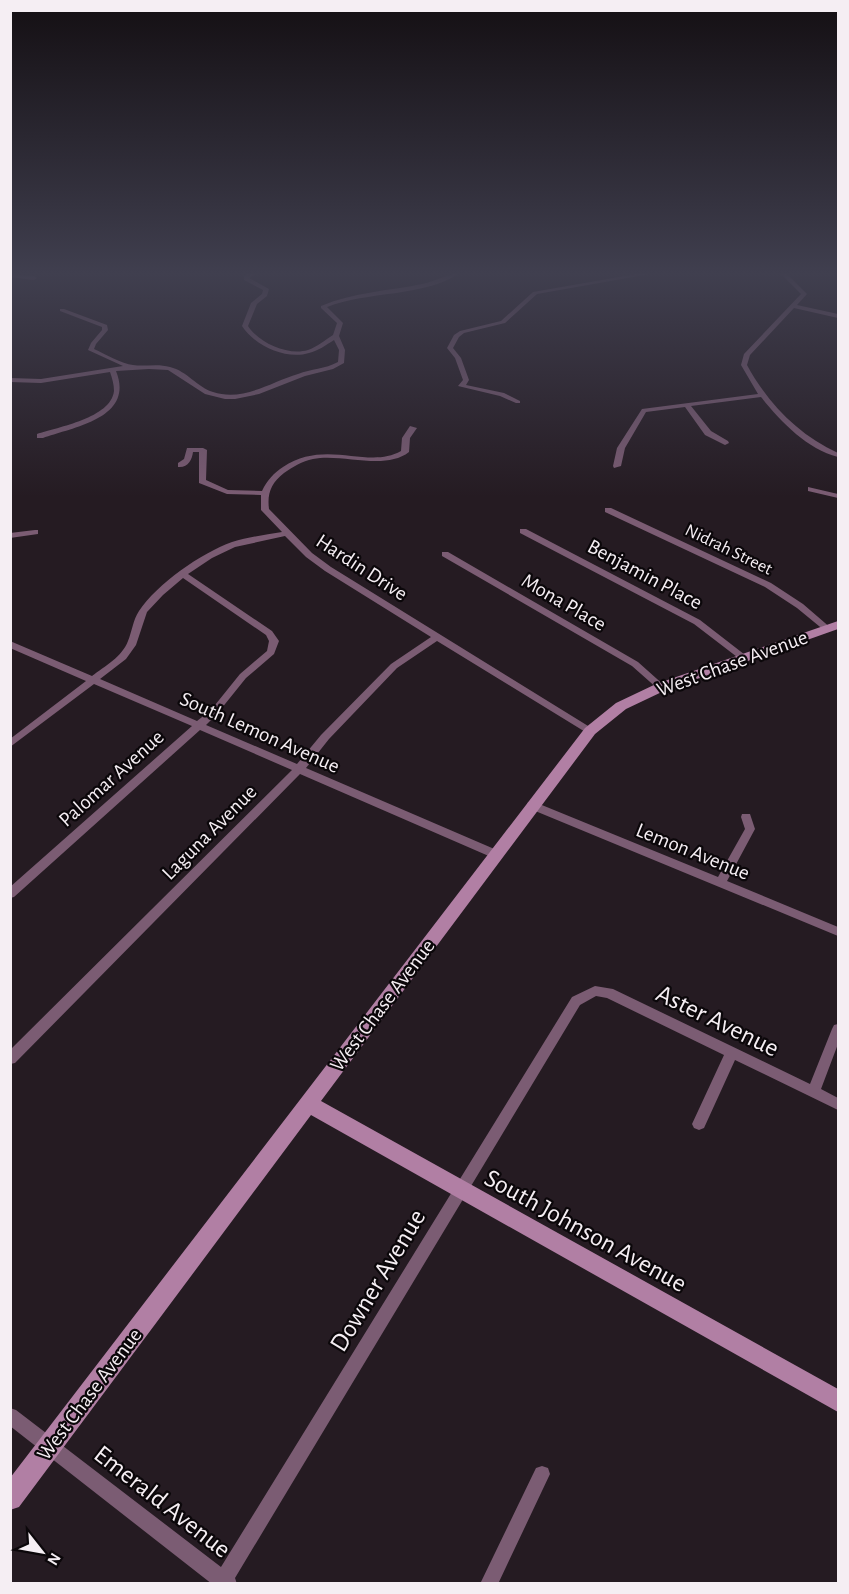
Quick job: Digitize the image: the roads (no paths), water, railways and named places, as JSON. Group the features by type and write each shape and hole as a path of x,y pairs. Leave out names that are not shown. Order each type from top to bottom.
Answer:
{"main road":[{"name":"West Chase Avenue","path":"10,1498 590,731 621,706 661,687 833,627"},
{"name":"South Johnson Avenue","path":"308,1104 459,1191 838,1401"}],"street":[{"path":"92,348 132,368"},
{"path":"278,348 299,354 314,348"},
{"path":"10,380 28,381 132,368 170,369 179,373 196,388 219,396 240,397 298,375 334,368 341,363 339,348"},
{"path":"450,348 458,358 466,380 461,386 502,394 518,402"},
{"path":"755,348 744,360 746,368 764,395 796,432 813,444 838,455"},
{"path":"40,436 101,414 117,392 112,370"},
{"path":"616,466 621,448 644,410 764,395"},
{"path":"686,404 708,433 725,443"},
{"path":"181,465 188,460 190,450 203,450 202,481 227,492 264,493 275,477 293,463 304,459 326,454 395,458 405,452 406,438 413,428"},
{"path":"811,489 838,496"},
{"name":"Hardin Drive","path":"264,493 265,510 309,555 328,569 590,731"},
{"name":"Nidrah Street","path":"608,510 768,585 833,627"},
{"name":"Benjamin Place","path":"523,531 697,622 744,658"},
{"path":"10,536 35,532"},
{"path":"10,744 114,666 130,650 142,613 157,595 183,574 232,545 286,533"},
{"name":"Mona Place","path":"445,555 635,664 661,687"},
{"name":"Palomar Avenue","path":"10,894 200,725 214,712 243,676 271,652 274,641 268,633 183,574"},
{"name":"Laguna Avenue","path":"10,1059 298,769 325,736 394,666 438,636"},
{"name":"South Lemon Avenue","path":"10,644 495,854"},
{"name":"Lemon Avenue","path":"532,805 838,932"},
{"path":"720,883 750,829 746,817"},
{"name":"Aster Avenue","path":"576,1001 595,991 609,993 838,1104"},
{"name":"Downer Avenue","path":"224,1582 576,1001"},
{"path":"813,1092 838,1029"},
{"path":"699,1124 731,1054"},
{"name":"Emerald Avenue","path":"10,1416 224,1582"},
{"path":"489,1584 542,1474"}]}
